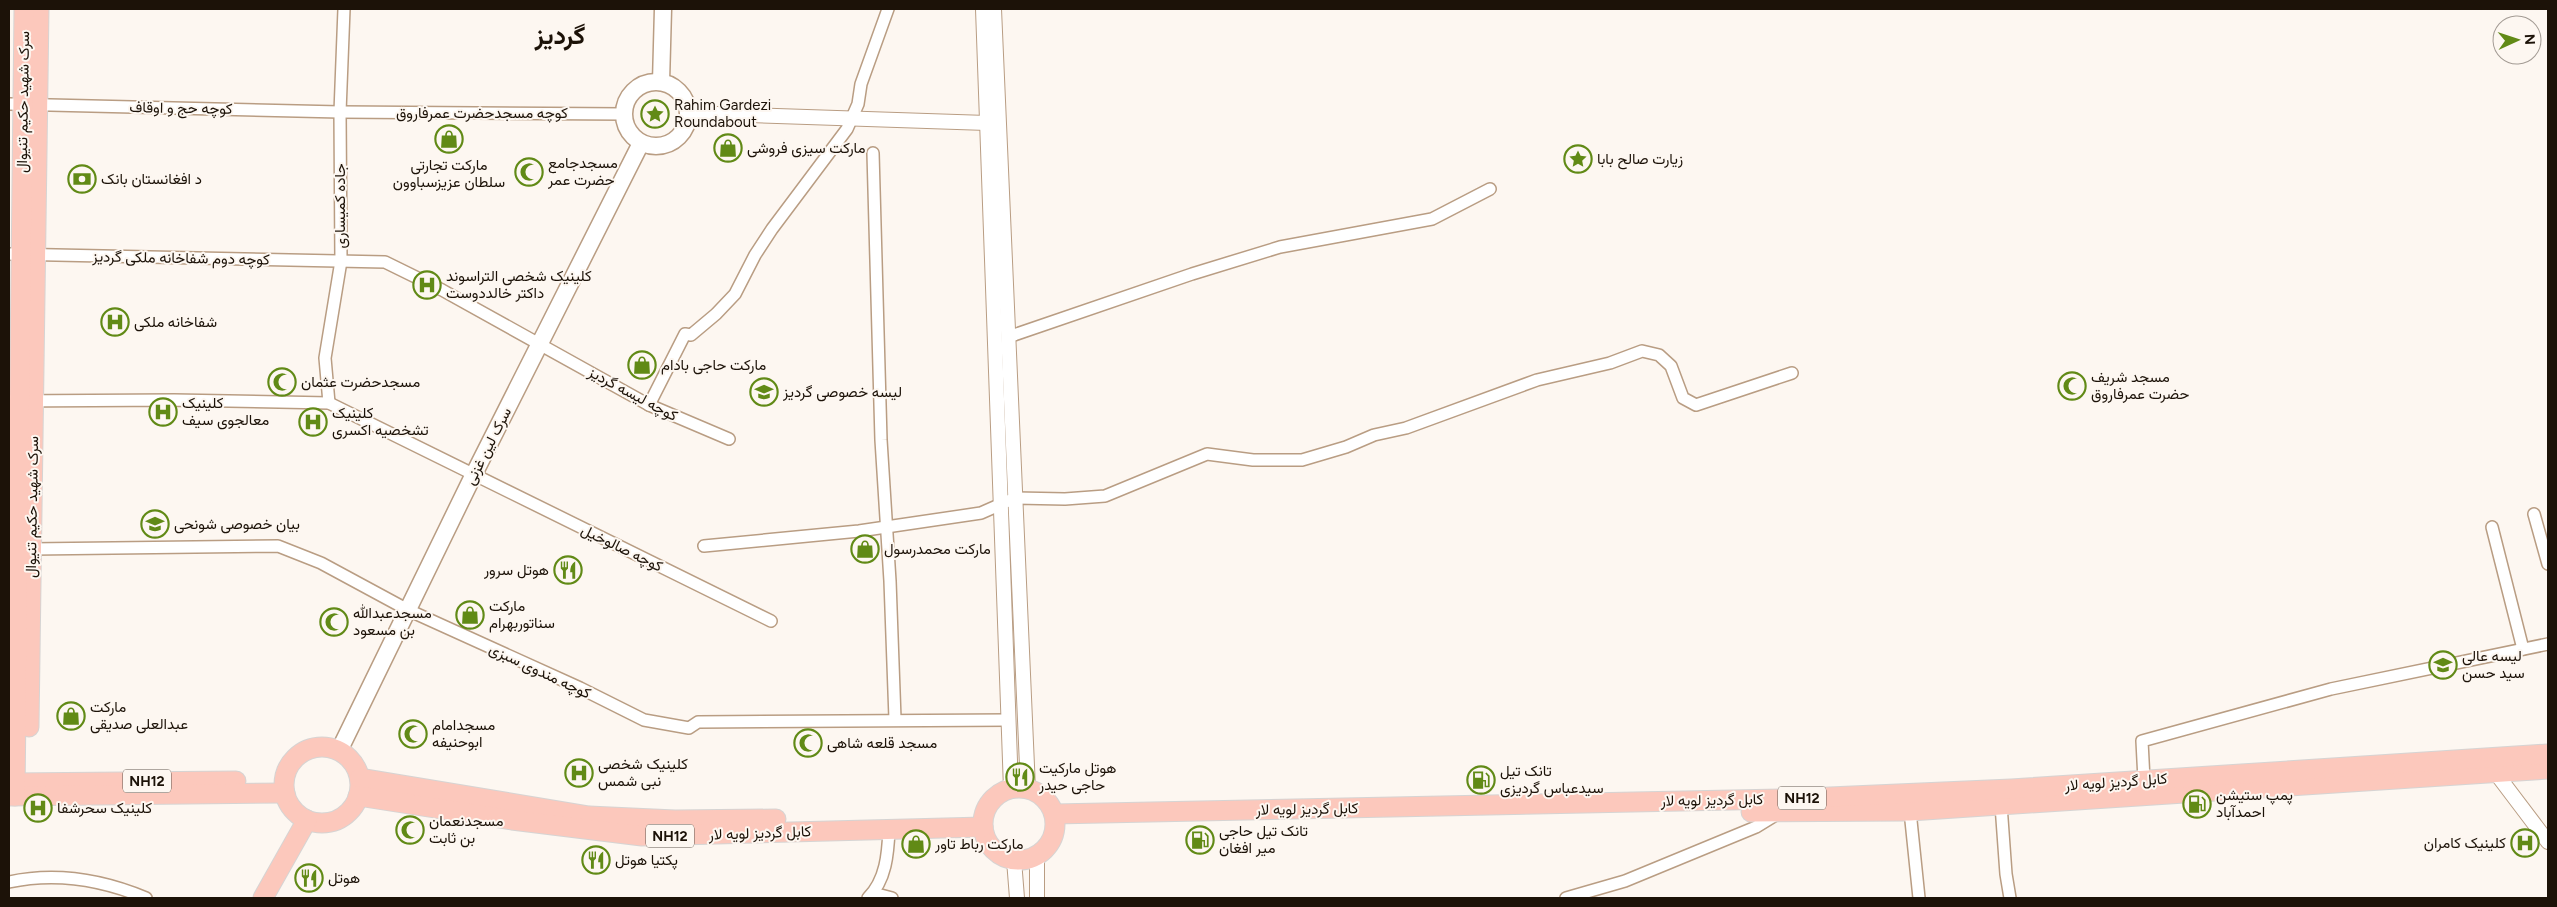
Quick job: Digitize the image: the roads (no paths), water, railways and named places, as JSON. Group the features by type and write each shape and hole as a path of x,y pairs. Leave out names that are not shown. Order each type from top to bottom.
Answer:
{"highway":[{"name":"سرک شهید حکیم تنیوال","path":"17,789 24,9"},
{"name":"سرک شهید حکیم تنیوال","path":"23,105 40,9"},
{"path":"321,748 339,751 352,762 359,787 351,811 341,818 330,822 308,820 297,814 290,804 285,786 288,769 304,752 321,748"},
{"name":"کابل گردیز لویه لار","path":"1055,820 1784,799 2144,780 2548,754"},
{"name":"کابل گردیز لویه لار","path":"1055,820 1910,811 2548,769"},
{"name":"NH12","path":"17,789 285,786"},
{"name":"کابل گردیز لویه لار","path":"359,787 589,816 703,820 984,821"},
{"name":"کابل گردیز لویه لار","path":"359,787 512,820 642,836 889,830 984,821"},
{"path":"1020,789 1041,795 1049,803 1055,820 1053,838 1047,848 1026,860 1014,860 1003,856 993,849 986,839 984,821 989,804 997,796 1020,789"},
{"path":"263,898 308,820"}],"main road":[{"path":"661,82 663,9"},
{"path":"650,82 661,82 672,86 686,102 688,113 686,124 681,134 673,141 663,145 652,146 641,142 632,135 626,125 624,114 626,103 636,90 650,82"},
{"name":"سرک لین غزنی","path":"339,751 473,476 641,142"}],"street":[{"name":"جاده کمیساری","path":"329,403 325,358 341,261 340,112 344,9"},
{"path":"648,404 685,334 692,335 716,314 734,294 755,254 841,136 858,104 861,84 888,9"},
{"path":"983,9 1009,720 1020,789"},
{"path":"994,9 1015,498 1020,789"},
{"name":"کوچه حج و اوقاف","path":"23,105 340,112"},
{"name":"کوچه مسجدحضرت عمرفاروق","path":"340,112 624,114"},
{"path":"688,113 987,123"},
{"path":"873,153 881,430 895,719 1009,720"},
{"path":"1008,337 1192,274 1280,248 1432,219 1490,189"},
{"name":"کوچه دوم شفاخانه ملکی گردیز","path":"22,254 385,262 442,290 540,344"},
{"name":"کوچه لیسه گردیز","path":"540,344 648,404 729,439"},
{"path":"704,546 887,527 981,513 1015,498 1065,499 1105,496 1207,454 1252,460 1302,460 1346,447 1374,435 1406,428 1537,380 1610,363 1642,351 1659,355 1671,366 1683,398 1696,405 1792,373"},
{"path":"21,402 174,400 329,403"},
{"name":"کوچه صالوخیل","path":"329,403 473,476 771,620"},
{"path":"2534,514 2548,564"},
{"path":"2492,527 2523,649"},
{"name":"کوچه مندوی سبزی","path":"19,544 278,546 321,563 408,610 580,688 644,720 674,727 689,728 698,722 895,719"},
{"path":"2144,780 2142,741 2331,689 2548,644"},
{"path":"2483,758 2496,772 2548,842"},
{"path":"2001,805 2006,874 2010,898"},
{"path":"1910,811 1919,898"},
{"path":"1566,898 1625,881 1756,828 1781,812"},
{"path":"889,830 888,860 870,896 892,898"},
{"path":"1037,855 1037,898"},
{"path":"1014,860 1017,898"},
{"path":"9,882 60,878 96,881 146,898"}],"place":[{"name":"Rahim Gardezi Roundabout","path":"655,114"},
{"name":"مارکت تجارتی سلطان عزیزسباوون","path":"449,139"},
{"name":"مارکت سیزی فروشی","path":"728,148"},
{"name":"زیارت صالح بابا","path":"1578,159"},
{"name":"مسجدجامع حضرت عمر","path":"529,172"},
{"name":"د افغانستان بانک","path":"82,179"},
{"name":"کلینیک شخصی التراسوند داکتر خالددوست","path":"427,285"},
{"name":"شفاخانه ملکی","path":"115,322"},
{"name":"مارکت حاجی بادام","path":"642,365"},
{"name":"مسجدحضرت عثمان","path":"282,382"},
{"name":"مسجد شریف حضرت عمرفاروق","path":"2072,386"},
{"name":"لیسه خصوصی گردیز","path":"764,392"},
{"name":"کلینیک معالجوی سیف","path":"163,412"},
{"name":"کلینیک تشخصیه اکسری","path":"313,422"},
{"name":"بیان خصوصی شونحی","path":"155,524"},
{"name":"مارکت محمدرسول","path":"865,549"},
{"name":"هوتل سرور","path":"568,570"},
{"name":"مارکت سناتوربهرام","path":"470,615"},
{"name":"مسجدعبدالله بن مسعود","path":"334,622"},
{"name":"لیسه عالی سید حسن","path":"2443,665"},
{"name":"مارکت عبدالعلی صدیقی","path":"71,716"},
{"name":"مسجدامام ابوحنیفه","path":"413,734"},
{"name":"مسجد قلعه شاهی","path":"808,743"},
{"name":"کلینیک شخصی نبی شمس","path":"579,773"},
{"name":"هوتل مارکیت حاجی حیدر","path":"1020,777"},
{"name":"تانک تیل سیدعباس گردیزی","path":"1481,780"},
{"name":"پمپ ستیشن احمدآباد","path":"2197,804"},
{"name":"کلینیک سحرشفا","path":"38,808"},
{"name":"مسجدنعمان بن ثابت","path":"410,830"},
{"name":"تانک تیل حاجی میر افغان","path":"1200,840"},
{"name":"کلینیک کامران","path":"2525,843"},
{"name":"مارکت رباط تاور","path":"916,844"},
{"name":"پکتیا هوتل","path":"596,860"},
{"name":"هوتل","path":"309,878"}],"district":[{"name":"گردیز","path":"560,35"}]}
